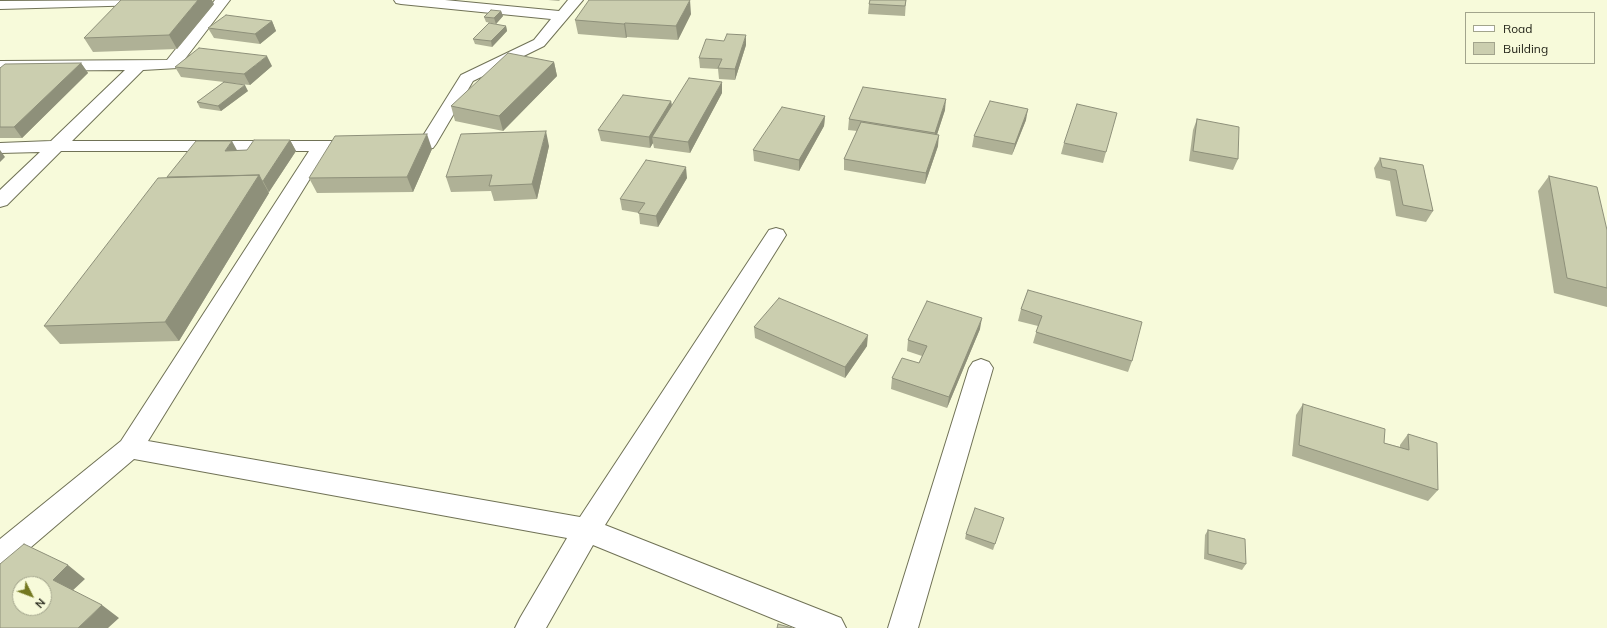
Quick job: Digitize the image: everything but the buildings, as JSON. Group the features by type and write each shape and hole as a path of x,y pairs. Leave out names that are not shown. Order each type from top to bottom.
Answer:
{"street":[{"path":"0,5 180,0"},
{"path":"2,67 172,65 223,0"},
{"path":"400,0 562,16"},
{"path":"382,145 427,144 467,78 539,44 576,0"},
{"path":"0,201 138,65"},
{"path":"0,148 56,146 351,145"},
{"path":"0,556 130,448 321,146"},
{"path":"530,628 588,530 776,235"},
{"path":"902,628 981,368"},
{"path":"130,448 588,530 831,628"}]}
